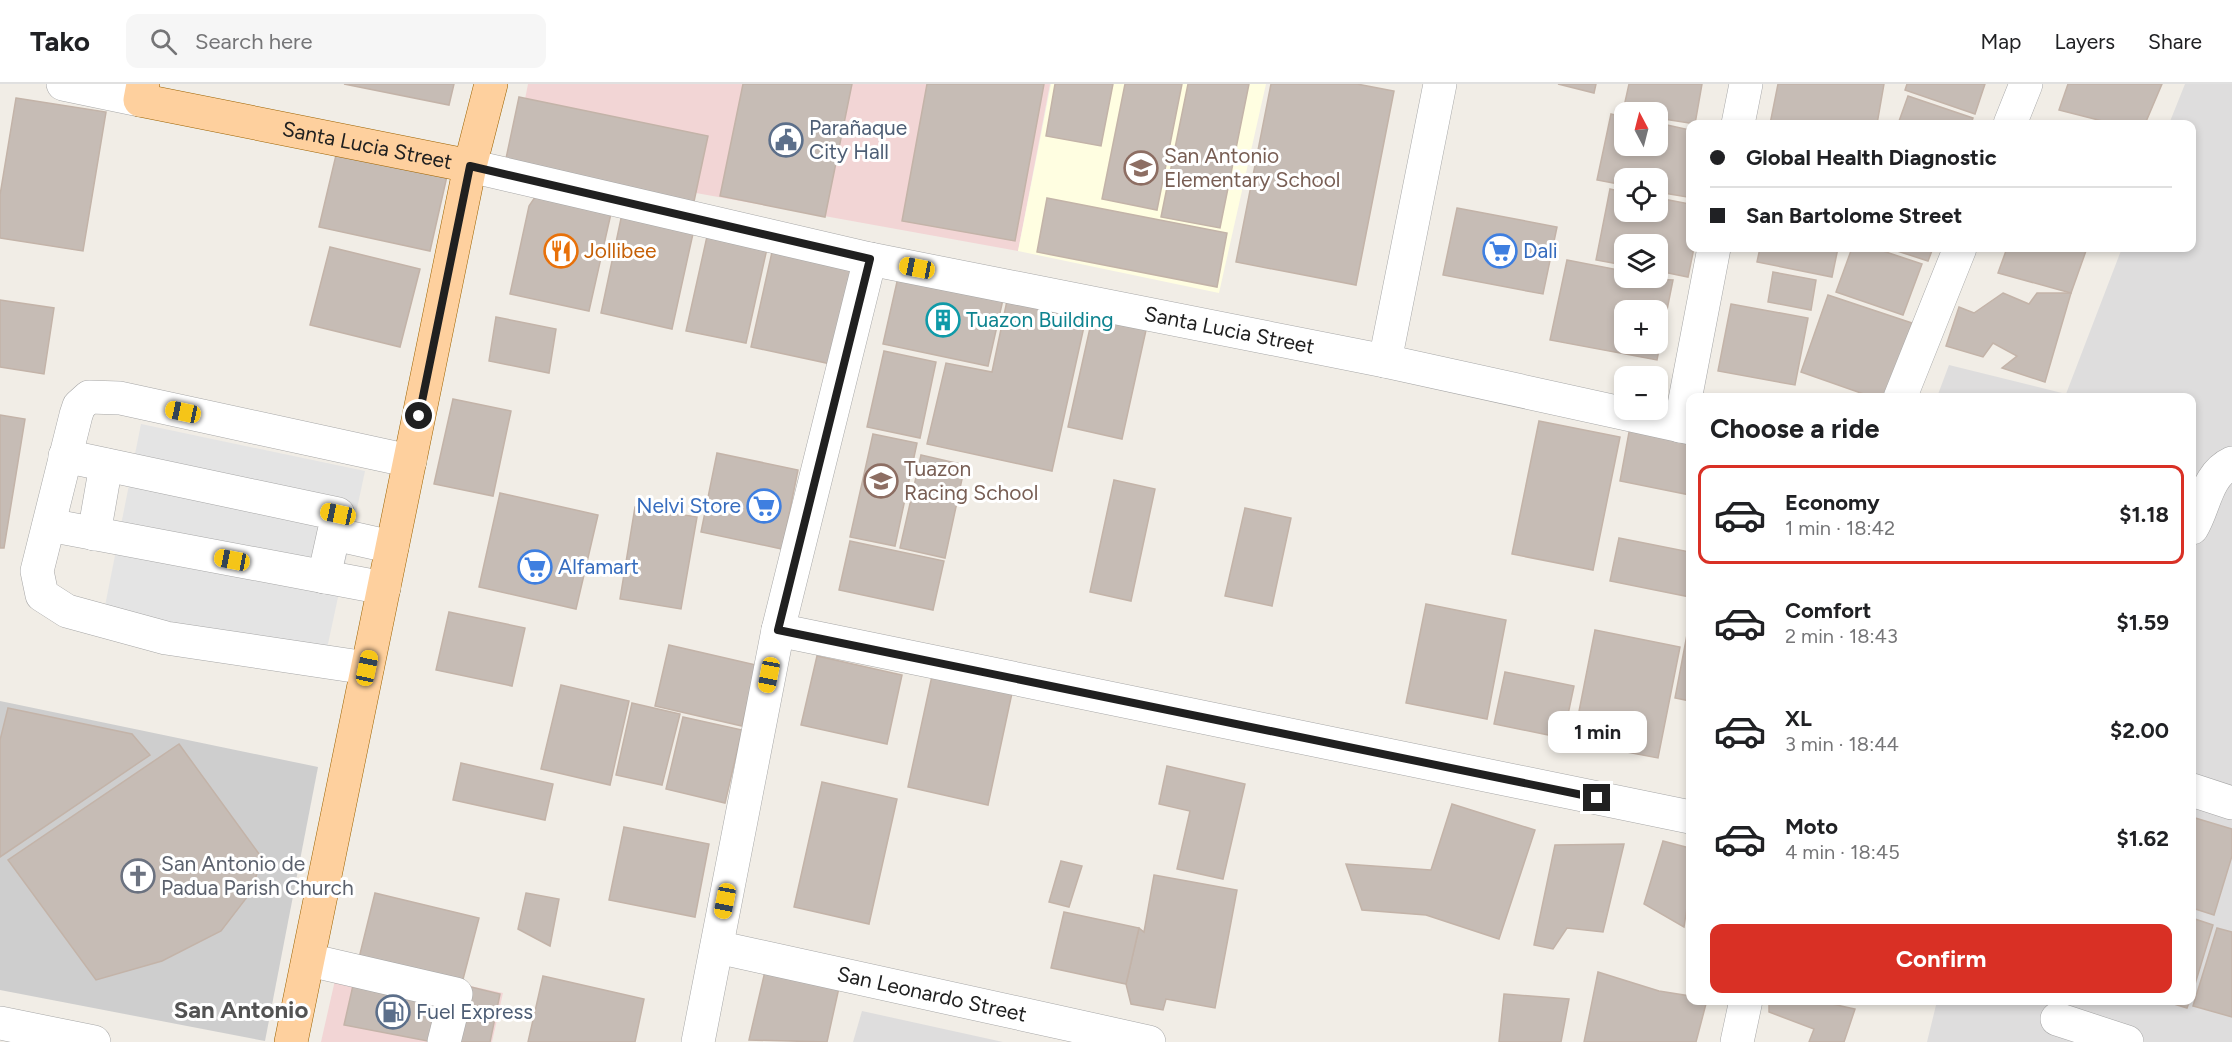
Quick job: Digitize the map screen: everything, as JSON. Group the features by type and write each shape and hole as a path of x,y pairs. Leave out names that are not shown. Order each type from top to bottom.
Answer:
{"main road":[{"path":"291,1042 470,166 491,84"},
{"name":"Santa Lucia Street","path":"142,92 470,166"}],"street":[{"name":"Santa Lucia Street","path":"63,84 142,92"},
{"path":"1385,361 1440,84"},
{"path":"1739,120 1746,84"},
{"path":"2012,120 2026,84"},
{"name":"Santa Lucia Street","path":"470,166 870,259 1385,361 1685,427"},
{"path":"1691,393 1713,252"},
{"path":"1902,393 1958,252"},
{"path":"698,1042 778,630 870,259"},
{"path":"367,668 166,638 67,611 42,595 37,571 79,406 95,395 120,398 410,461"},
{"path":"65,456 338,514 324,577"},
{"path":"2196,518 2208,488 2226,466 2232,463"},
{"path":"94,534 105,465"},
{"path":"49,525 384,588"},
{"path":"334,534 392,547"},
{"path":"778,630 1686,816"},
{"path":"2196,791 2232,803"},
{"name":"San Leonardo Street","path":"717,947 1149,1042"},
{"path":"309,960 456,994 444,1042"},
{"path":"1737,1042 1745,1005"},
{"path":"2057,1021 2127,1042"},
{"path":"0,1023 94,1042"}],"shaded area":[{"path":"528,84 1050,84 1018,251 513,160"},
{"name":"San Antonio Elementary School","path":"1051,84 1266,84 1219,293 1018,251"},
{"path":"2185,84 2232,84 2232,1042 1927,1042 1936,1005 2196,1005 2196,393 2066,393 2120,252 2196,252 2196,120 2171,120"},
{"path":"1949,365 2062,393 1938,393"},
{"path":"141,424 365,471 325,658 104,611"},
{"path":"0,701 318,767 265,1041 0,990"},
{"path":"340,958 503,993 492,1042 321,1042"},
{"path":"862,1011 1003,1042 853,1042"}],"building":[{"path":"344,84 454,84 449,105"},
{"name":"Parañaque City Hall","path":"743,84 852,84 825,217 720,196"},
{"path":"927,84 1044,84 1015,241 902,221"},
{"path":"1055,84 1113,84 1101,146 1046,136"},
{"path":"1125,84 1182,84 1157,210 1102,199"},
{"path":"1188,84 1249,84 1220,228 1161,217"},
{"path":"1271,84 1357,84 1394,91 1356,285 1236,262"},
{"path":"1558,84 1596,84 1594,93"},
{"path":"1629,84 1702,84 1696,120 1686,120 1686,123 1668,120 1668,102 1625,102"},
{"path":"1778,84 1884,84 1878,120 1771,120"},
{"path":"1907,84 1985,84 1975,114 1905,90"},
{"path":"2068,84 2162,84 2147,120 2098,120 2059,110"},
{"path":"1908,96 1973,118 1972,120 1899,120"},
{"path":"519,97 708,136 693,206 504,168"},
{"path":"16,98 106,112 83,251 0,238 0,195"},
{"path":"1611,114 1614,115 1614,156 1668,156 1668,125 1686,129 1686,197 1668,194 1668,168 1614,168 1614,183 1597,180"},
{"path":"337,151 447,176 430,251 319,227"},
{"path":"1610,189 1614,190 1614,222 1668,222 1668,200 1686,203 1686,252 1693,252 1688,277 1668,273 1668,234 1614,234 1614,263 1596,260"},
{"name":"Jollibee","path":"535,197 612,209 589,311 510,294 529,206"},
{"path":"1047,198 1227,233 1217,287 1037,252"},
{"name":"Dali","path":"1457,208 1557,227 1543,294 1443,275"},
{"path":"622,214 694,229 672,329 601,313"},
{"path":"708,232 768,244 746,343 686,331"},
{"path":"330,247 420,269 400,347 310,325"},
{"path":"772,252 852,269 831,364 751,347"},
{"path":"1759,252 1837,252 1832,277 1757,262"},
{"path":"1851,252 1886,252 1922,264 1903,315 1836,292"},
{"path":"1900,252 1931,252 1928,261"},
{"path":"2006,252 2086,252 2071,293 1998,273"},
{"path":"1567,260 1614,269 1614,288 1668,288 1668,280 1673,280 1668,305 1668,300 1614,300 1614,352 1550,340"},
{"path":"1773,272 1816,280 1811,310 1768,302"},
{"name":"Tuazon Building","path":"899,273 1004,295 988,366 883,344"},
{"path":"2003,293 2029,304 2037,293 2071,293 2045,382 2002,368 2017,356 1993,343 1983,357 1946,346 1959,307 1974,313"},
{"path":"1828,295 1912,323 1888,393 1861,393 1801,372"},
{"path":"1008,296 1087,313 1052,471 927,444 946,363 992,372"},
{"path":"0,300 54,308 44,374 0,367"},
{"path":"1731,304 1808,318 1795,385 1718,371"},
{"path":"1094,310 1148,321 1122,439 1068,427"},
{"path":"496,317 556,329 549,373 489,361"},
{"path":"884,351 936,362 920,438 867,427"},
{"path":"1625,354 1658,354 1657,360"},
{"path":"453,399 511,411 493,496 434,484"},
{"path":"0,415 25,419 4,548 0,548"},
{"path":"1539,421 1620,437 1593,570 1512,554"},
{"path":"1630,427 1686,439 1686,494 1620,481"},
{"path":"873,434 917,443 895,546 850,537"},
{"path":"717,453 798,470 782,549 701,532"},
{"path":"921,455 965,465 945,558 900,548"},
{"path":"1114,480 1155,489 1131,601 1090,592"},
{"name":"Alfamart","path":"500,493 598,515 576,609 479,587"},
{"path":"635,507 697,517 681,609 620,599"},
{"path":"1245,508 1291,518 1272,606 1225,596"},
{"path":"1619,538 1686,551 1686,596 1610,581"},
{"path":"850,541 944,561 933,610 839,590"},
{"path":"1426,604 1506,620 1487,719 1406,703"},
{"path":"449,612 525,628 512,686 436,670"},
{"path":"1595,630 1680,647 1658,758 1573,742"},
{"path":"1686,640 1686,700 1675,698"},
{"path":"669,645 756,665 742,726 655,706"},
{"path":"817,656 902,675 887,744 801,725"},
{"path":"1505,672 1574,686 1563,738 1494,724"},
{"path":"932,676 1012,693 988,805 908,787"},
{"path":"561,685 629,701 610,785 541,769"},
{"path":"632,703 680,714 662,785 616,775"},
{"path":"8,708 132,734 150,755 0,857 0,740"},
{"path":"683,717 742,730 725,803 666,789"},
{"name":"San Antonio de Padua Parish Church","path":"179,744 262,858 251,892 221,931 162,961 96,980 8,860"},
{"path":"461,763 553,784 545,820 453,800"},
{"path":"1167,766 1245,784 1223,879 1177,869 1190,811 1159,804"},
{"path":"822,782 897,799 869,924 794,907"},
{"path":"1452,804 1535,830 1499,939 1426,915 1362,910 1346,864 1431,870"},
{"path":"2196,818 2232,829 2232,856 2214,915 2196,909"},
{"path":"624,827 709,844 695,917 609,900"},
{"path":"1663,841 1686,847 1684,927 1644,904"},
{"path":"1624,844 1603,932 1567,928 1553,949 1534,945 1555,845"},
{"path":"1061,861 1082,866 1069,907 1049,902"},
{"path":"1154,875 1237,890 1215,1008 1166,999 1163,1010 1131,1004 1126,984 1139,928 1144,932"},
{"path":"375,893 479,918 462,983 359,958"},
{"path":"526,893 559,899 550,946 518,929"},
{"path":"1064,912 1139,928 1126,984 1051,968"},
{"path":"2196,919 2213,925 2196,981"},
{"path":"2217,928 2232,932 2232,1017 2193,1006 2196,1005 2196,996"},
{"path":"766,967 840,983 827,1042 749,1040"},
{"path":"1598,972 1659,991 1686,995 1686,1005 1706,1005 1696,1042 1584,1042"},
{"path":"543,976 644,999 635,1042 528,1042"},
{"name":"Fuel Express","path":"354,981 441,1000 433,1042 344,1025"},
{"path":"467,986 500,994 490,1042 454,1042"},
{"path":"1504,994 1569,999 1561,1042 1499,1042"},
{"path":"1769,1005 1837,1005 1855,1009 1844,1042 1809,1042 1814,1029 1769,1012"}],"place":[{"name":"Parañaque City Hall","path":"786,140"},
{"name":"San Antonio Elementary School","path":"1141,168"},
{"name":"Jollibee","path":"561,251"},
{"name":"Dali","path":"1500,251"},
{"name":"Tuazon Building","path":"943,320"},
{"name":"Tuazon Racing School","path":"881,481"},
{"name":"Nelvi Store","path":"764,506"},
{"name":"Alfamart","path":"535,567"},
{"name":"San Antonio de Padua Parish Church","path":"138,876"},
{"name":"Fuel Express","path":"393,1012"}],"district":[{"name":"San Antonio","path":"241,1010"}],"route":[{"path":"419,416 470,166 870,259 778,630 1597,798"}]}
